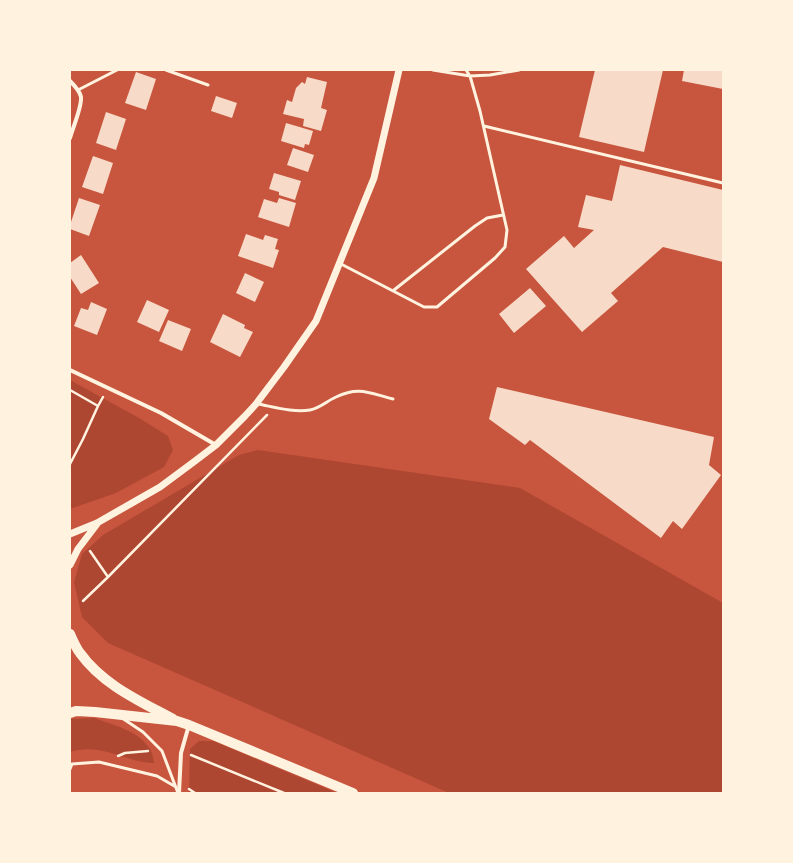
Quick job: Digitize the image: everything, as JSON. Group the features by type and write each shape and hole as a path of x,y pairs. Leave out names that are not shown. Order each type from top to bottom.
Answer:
{"main road":[{"path":"70,634 80,653 101,675 126,694 177,722"},
{"path":"70,713 76,711 95,712 177,722 190,725 353,793"}],"street":[{"path":"70,534 97,523 160,487 216,445 256,404 284,367 316,321 374,178 399,70"},
{"path":"70,81 78,90 81,97 70,138"},
{"path":"70,370 161,413 216,445"},
{"path":"70,565 97,523"},
{"path":"178,793 181,753 190,725"}],"lane":[{"path":"78,90 117,70"},
{"path":"166,70 208,85"},
{"path":"433,70 470,76 490,75 519,70"},
{"path":"339,263 394,290 424,307 438,307 505,247 507,230 484,126 470,76 466,70"},
{"path":"484,126 723,183"},
{"path":"394,290 481,222 487,218 503,215"},
{"path":"256,404 311,410 336,397 361,390 393,399"},
{"path":"117,715 142,732 162,751 178,793"},
{"path":"70,769 72,764 99,762 157,776 176,787"}],"path":[{"path":"70,464 108,388"},
{"path":"70,390 98,406"},
{"path":"83,601 274,407"},
{"path":"84,542 108,577"}],"shaded area":[{"path":"70,380 139,418 168,436 173,450 164,467 116,493 70,509"},
{"path":"258,450 520,488 723,603 723,793 449,793 108,643 82,617 74,582 82,554 103,535 239,455"},
{"path":"94,718 118,726 141,738 151,751 154,763 143,762 92,749 70,752 70,719"},
{"path":"199,741 213,741 337,793 189,793 190,749"}],"building":[{"path":"595,70 663,70 644,152 579,137"},
{"path":"684,70 723,70 723,89 682,81"},
{"path":"136,72 156,79 146,110 125,103"},
{"path":"307,77 327,82 321,108 327,110 321,131 303,126 304,119 283,114 287,100 292,102 296,88 302,82 305,84"},
{"path":"216,96 237,103 232,118 211,111"},
{"path":"106,112 126,119 116,150 96,143"},
{"path":"286,123 313,131 309,145 305,144 304,148 281,141"},
{"path":"293,148 314,155 308,172 287,165"},
{"path":"93,156 113,163 103,194 82,187"},
{"path":"620,165 723,190 723,262 663,247 611,293 618,301 582,332 526,269 564,236 574,248 594,230 578,227 586,195 612,201"},
{"path":"274,173 301,181 295,200 279,195 279,192 269,189"},
{"path":"79,198 100,205 89,236 70,229"},
{"path":"279,198 296,203 289,227 258,217 264,199 277,203"},
{"path":"246,234 263,240 265,235 278,239 275,249 279,250 273,268 238,256"},
{"path":"81,255 99,283 81,294 70,277 70,263"},
{"path":"245,273 264,282 255,302 236,293"},
{"path":"530,288 546,306 514,333 499,314"},
{"path":"147,300 169,310 159,332 137,322"},
{"path":"91,302 107,309 97,335 74,326 81,308 88,310"},
{"path":"223,314 245,325 244,328 253,332 240,357 210,342"},
{"path":"168,320 191,329 182,351 159,341"},
{"path":"497,387 714,437 709,465 721,475 682,529 673,521 661,538 530,440 525,445 489,419"}]}
